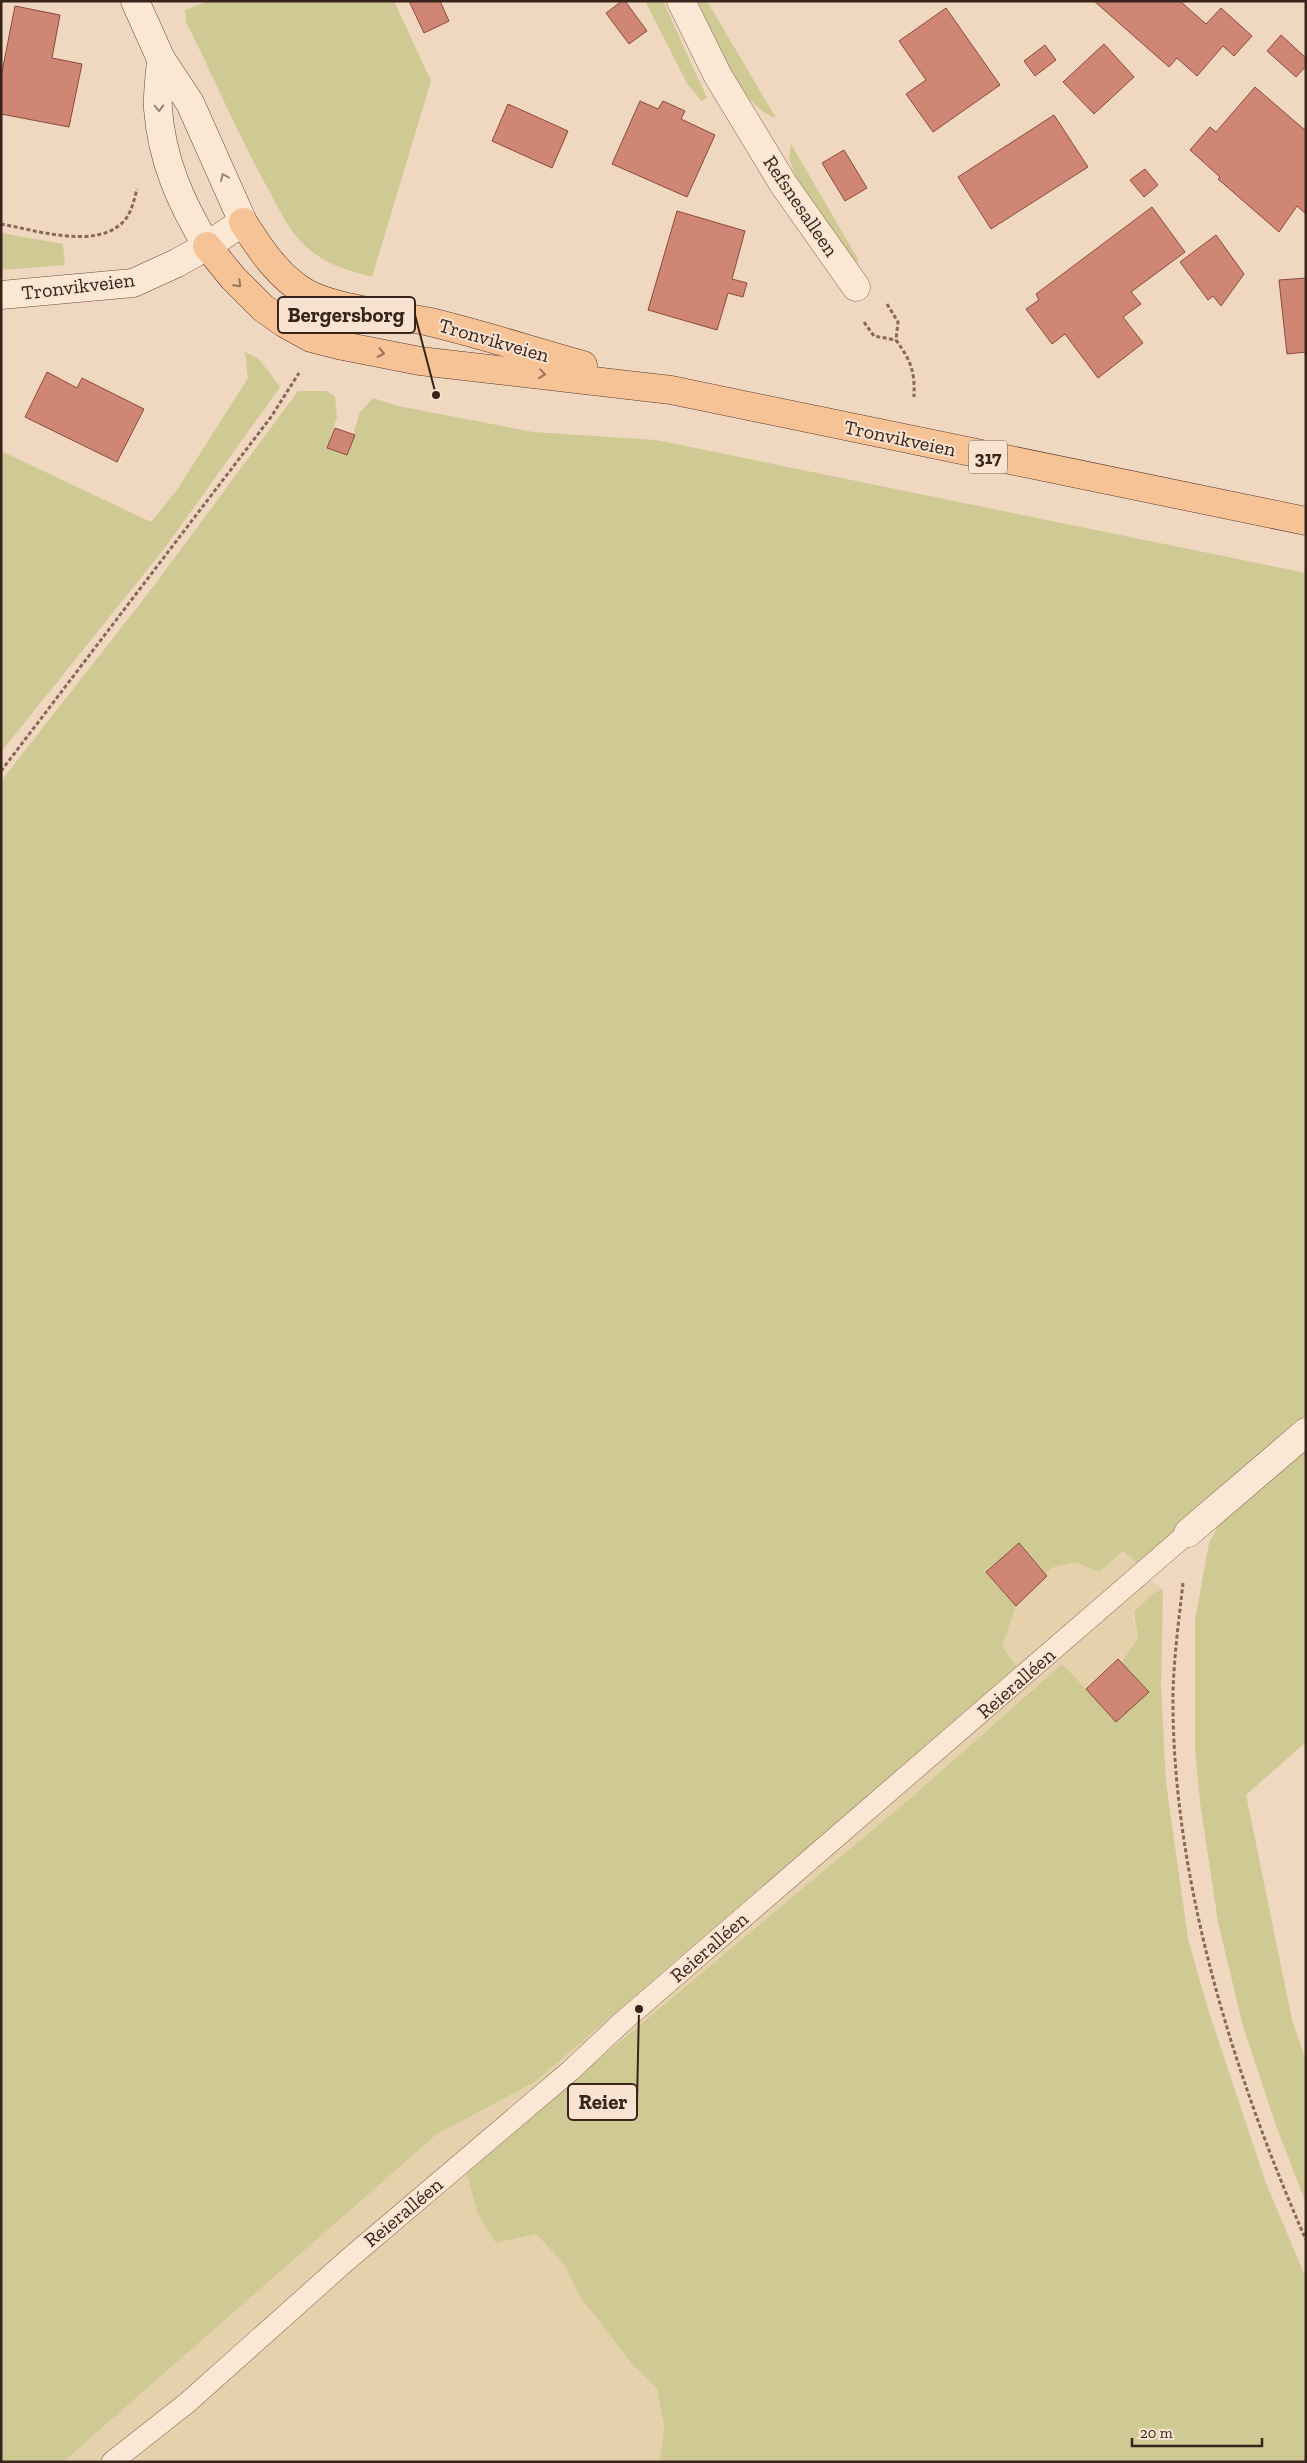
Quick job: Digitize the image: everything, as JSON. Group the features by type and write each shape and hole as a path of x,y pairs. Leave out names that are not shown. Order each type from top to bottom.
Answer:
{"main road":[{"name":"Tronvikveien","path":"243,222 264,255 288,279 308,293 331,303 431,322 671,390 1306,521"},
{"name":"Tronvikveien","path":"208,246 233,278 263,308 284,323 311,338 420,361 671,390"}],"street":[{"path":"135,1 161,59 190,103 243,222"},
{"name":"Refsnesalleen","path":"680,1 718,76 784,185 856,287"},
{"path":"161,59 158,109 167,162 183,205 208,246"},
{"name":"Tronvikveien","path":"1,295 132,282 177,263 208,246 243,222"},
{"name":"Reieralléen","path":"1188,1532 1306,1432"}],"lane":[{"name":"Reieralléen","path":"112,2462 187,2403 345,2262 570,2070 621,2023 1188,1532"}],"path":[{"path":"1,224 76,238 100,234 122,224 133,205 138,186"},
{"path":"856,287 877,290 898,322 896,340 910,359 914,378 914,397"},
{"path":"1,771 271,417 302,368"},
{"path":"1188,1532 1173,1691 1176,1769 1186,1848 1207,1955 1238,2064 1288,2198 1306,2240"}],"shaded area":[{"path":"208,1 394,1 431,81 372,277 339,267 324,260 298,238 283,216 248,152 186,22 185,10"},
{"path":"645,1 663,1 707,98 701,101 687,83"},
{"path":"697,1 707,1 776,118 763,111 750,100 739,85 719,50"},
{"path":"791,144 859,261 855,262 798,183 789,158"},
{"path":"1,233 63,244 65,265 1,270"},
{"path":"245,352 259,359 280,387 164,549 1,752 1,451 151,522 177,490 248,378"},
{"path":"298,391 327,391 335,397 337,417 327,448 347,455 360,412 373,398 398,406 533,432 656,440 1306,573 1306,1415 1138,1564 1123,1551 1099,1572 1075,1562 1051,1568 1046,1573 1019,1543 986,1572 1016,1606 1002,1646 1017,1667 535,2082 437,2134 63,2462 1,2462 1,781 150,591"},
{"path":"1306,1442 1306,1742 1246,1795 1292,2020 1306,2060 1306,2203 1275,2123 1243,2026 1218,1922 1200,1802 1195,1751 1195,1620 1209,1543 1218,1526"},
{"path":"1019,1543 1051,1568 1075,1562 1099,1572 1123,1551 1138,1564 1150,1580 1163,1589 1154,1593 1133,1616 1138,1638 1121,1663 1086,1689 1062,1664 913,1796 672,1999 536,2234 565,2265 578,2294 632,2364 657,2388 664,2426 660,2462 63,2462 437,2134 535,2082 1017,1667 1002,1646 1016,1606 986,1572"},
{"path":"1163,1589 1161,1688 1166,1782 1188,1939 1208,2009 1266,2183 1306,2278 1306,2462 660,2462 664,2426 657,2388 632,2364 578,2294 565,2265 536,2234 496,2243 478,2214 466,2171 913,1796 1062,1664 1086,1689 1121,1663 1138,1638 1134,1612 1154,1593"}],"building":[{"path":"409,1 440,1 449,21 424,33"},
{"path":"622,1 625,1 647,31 629,44 606,13"},
{"path":"1094,1 1180,1 1206,24 1221,8 1252,36 1234,56 1223,46 1197,76 1177,58 1169,67"},
{"path":"15,6 60,15 52,58 82,64 69,127 1,114 1,77"},
{"path":"946,8 1000,85 933,132 906,94 926,80 899,41"},
{"path":"1281,35 1306,58 1306,66 1296,77 1267,51"},
{"path":"1104,44 1134,77 1094,114 1063,82"},
{"path":"1045,45 1056,60 1035,76 1024,61"},
{"path":"1255,87 1306,131 1306,214 1297,206 1279,232 1218,179 1220,177 1190,150 1210,127 1216,132"},
{"path":"640,101 658,109 663,101 685,111 681,119 715,135 687,197 612,164"},
{"path":"508,104 568,131 552,168 492,141"},
{"path":"1054,115 1088,167 991,229 958,177"},
{"path":"844,150 867,188 845,201 822,163"},
{"path":"1145,169 1158,185 1144,197 1130,180"},
{"path":"1152,207 1185,252 1131,292 1141,304 1123,317 1143,343 1098,378 1065,334 1052,344 1026,309 1039,300 1036,294"},
{"path":"677,211 745,231 732,279 747,283 743,297 728,293 717,330 648,310"},
{"path":"1216,235 1244,274 1221,306 1213,296 1208,300 1180,262"},
{"path":"1306,278 1306,352 1287,354 1279,280"},
{"path":"47,372 77,388 82,378 144,409 117,462 25,417"},
{"path":"335,428 355,435 347,455 327,448"},
{"path":"1019,1543 1047,1576 1016,1606 986,1572"},
{"path":"1118,1659 1149,1692 1116,1722 1086,1689"}],"place":[{"name":"Bergersborg","path":"436,395"},
{"name":"Reier","path":"639,2009"}]}
